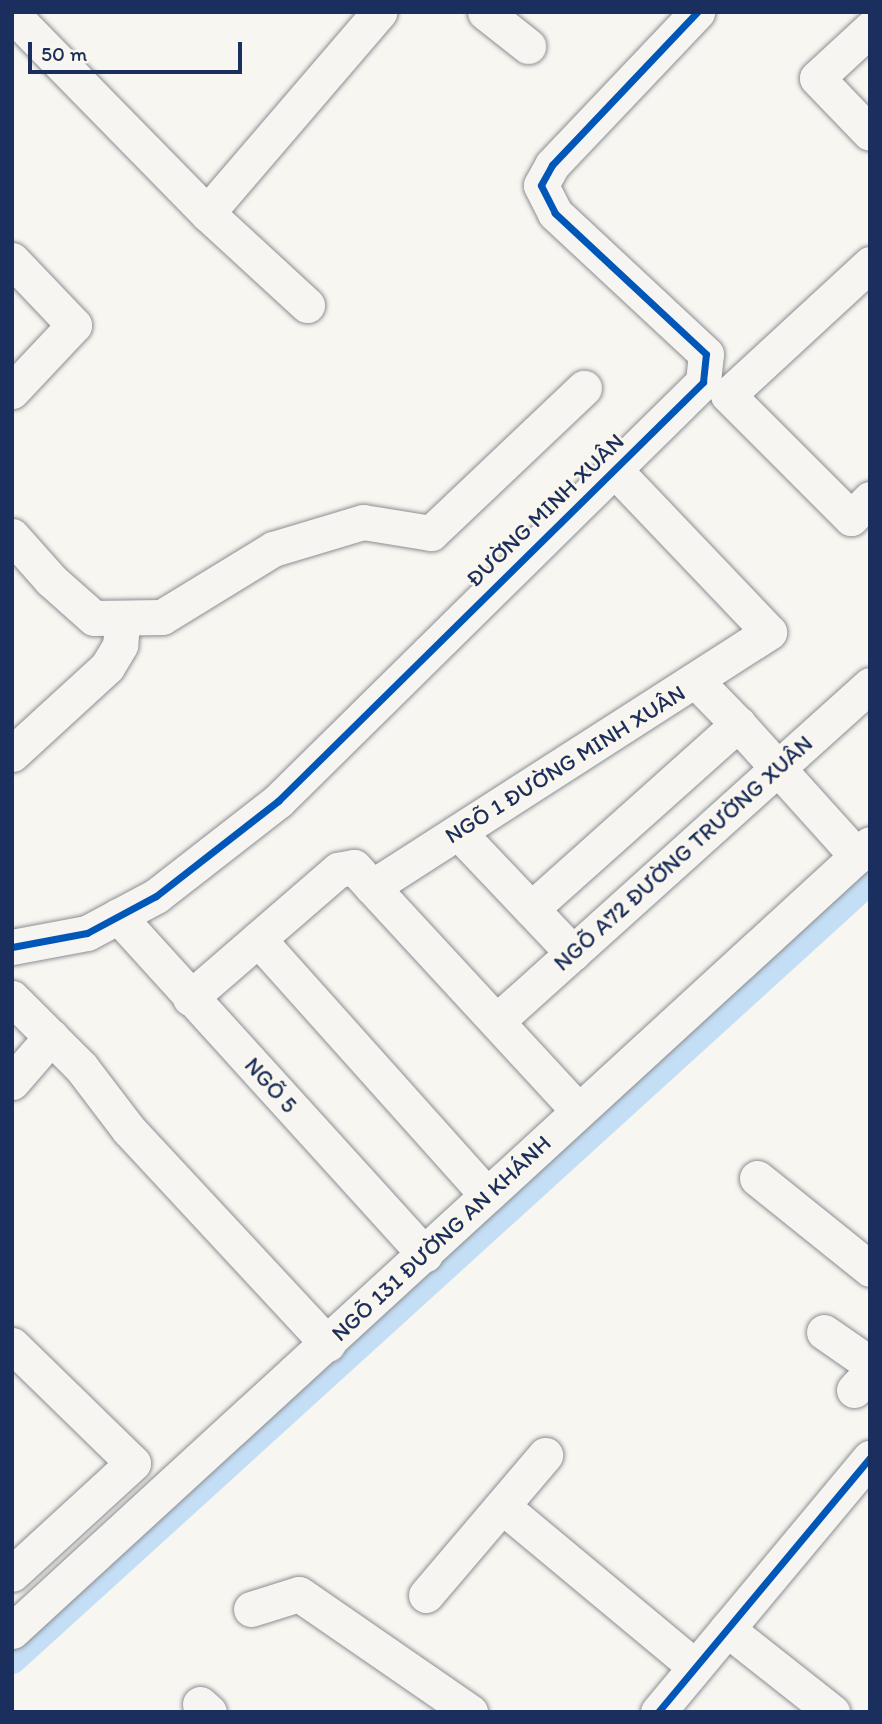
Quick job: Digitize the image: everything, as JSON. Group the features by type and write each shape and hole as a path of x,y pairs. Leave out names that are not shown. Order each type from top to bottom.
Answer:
{"street":[{"path":"207,213 379,12"},
{"path":"485,12 528,46"},
{"name":"ĐƯỜNG MINH XUÂN","path":"12,947 87,933 156,896 278,801 704,382 706,354 555,213 541,186 552,165 697,12"},
{"path":"12,14 207,213 307,305"},
{"path":"870,29 817,78 870,133"},
{"path":"12,260 74,325 12,391"},
{"path":"870,264 728,396 851,518 870,499"},
{"path":"108,618 162,617 273,549 363,522 432,533 584,388"},
{"name":"NGÕ 1 ĐƯỜNG MINH XUÂN","path":"372,887 769,632 614,469"},
{"path":"12,536 56,584 108,618 120,645 107,667 12,754"},
{"path":"696,681 777,769 863,850"},
{"name":"NGÕ A72 ĐƯỜNG TRƯỜNG XUÂN","path":"497,1021 870,685"},
{"path":"531,909 738,724"},
{"path":"458,832 573,953"},
{"name":"NGÕ 131 ĐƯỜNG AN KHÁNH","path":"12,1631 863,850"},
{"path":"190,998 338,870 354,867 578,1110"},
{"name":"NGÕ 5","path":"118,916 425,1254"},
{"path":"258,939 487,1195"},
{"path":"12,998 51,1037 129,1130 328,1343"},
{"path":"12,1082 51,1037"},
{"path":"757,1178 870,1269"},
{"path":"824,1332 865,1376"},
{"path":"12,1345 133,1463 12,1574"},
{"path":"426,1595 545,1455"},
{"path":"658,1712 870,1458"},
{"path":"502,1506 695,1667"},
{"path":"251,1609 299,1594 470,1712"},
{"path":"727,1629 832,1712"}],"waterway":[{"path":"12,1659 870,879"}],"cycle path":[{"path":"12,947 87,933 156,896 278,801 703,382 706,354 555,213 541,185 552,165 697,12"},
{"path":"658,1712 870,1458"}]}
